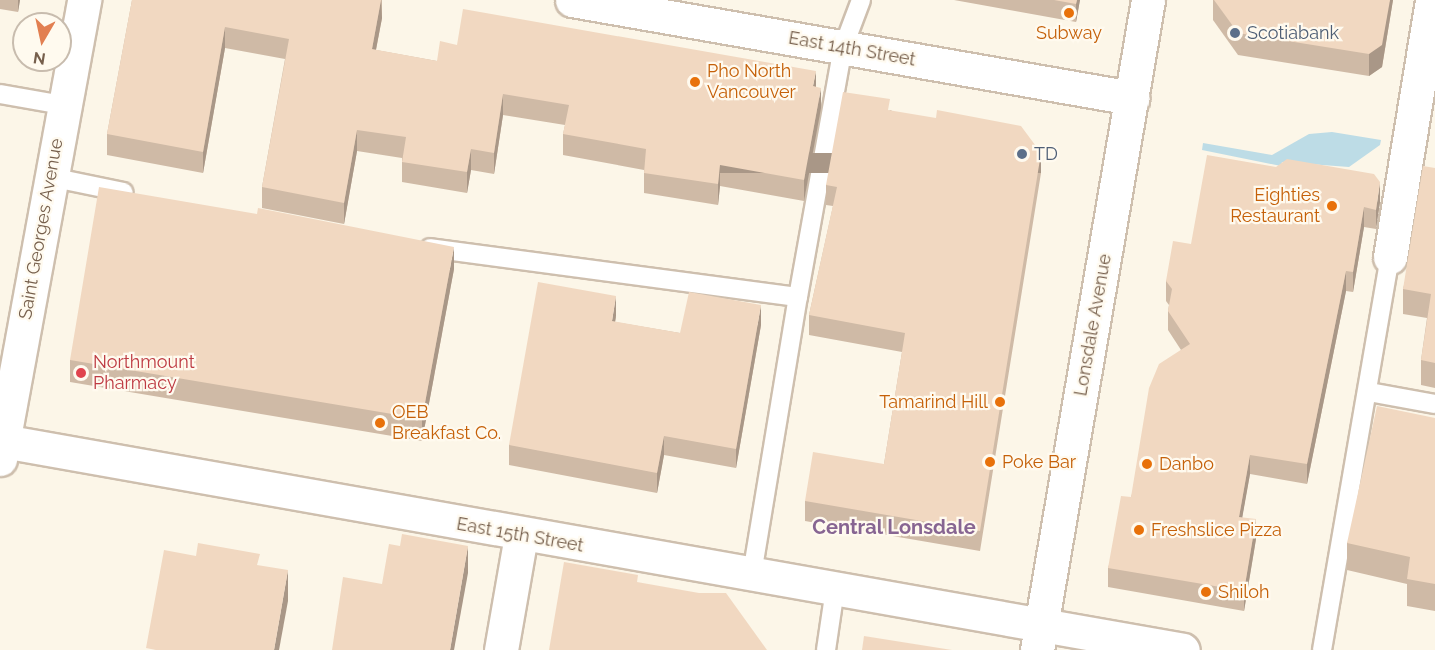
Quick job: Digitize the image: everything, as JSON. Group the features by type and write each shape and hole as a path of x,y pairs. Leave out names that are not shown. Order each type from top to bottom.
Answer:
{"street":[{"name":"Saint Georges Avenue","path":"1,447 84,0"},
{"name":"East 14th Street","path":"572,0 1132,98"},
{"name":"Lonsdale Avenue","path":"1039,637 1148,0"},
{"path":"1390,257 1424,114 1432,0"},
{"name":"East 15th Street","path":"1,447 835,588 1039,637 1183,650"},
{"path":"501,650 521,535"}],"lane":[{"path":"752,574 798,297 843,48 861,0"},
{"path":"0,94 63,105"},
{"path":"50,177 140,195"},
{"path":"409,245 798,297"},
{"path":"1322,650 1369,392 1390,257"},
{"path":"1369,392 1435,404"},
{"path":"826,650 835,588"}],"water":[{"path":"1332,132 1381,140 1380,145 1349,167 1282,162 1281,166 1202,150 1203,143 1272,155 1309,134"}],"building":[{"path":"132,0 381,0 372,49 437,61 440,41 457,45 463,9 816,71 813,86 821,88 804,180 720,165 718,184 644,173 646,149 563,134 569,105 503,94 494,153 471,149 467,172 402,162 406,137 357,130 344,203 262,187 289,39 225,27 203,152 107,134"},
{"path":"1054,0 1077,0 1076,4"},
{"path":"1214,0 1390,0 1382,45 1369,54 1238,33"},
{"path":"843,92 890,99 888,110 936,118 937,110 1021,126 1041,153 980,531 805,501 813,452 884,464 905,333 809,315 837,187 826,185"},
{"path":"1207,155 1276,167 1287,159 1374,174 1380,182 1376,210 1364,207 1353,272 1346,271 1307,464 1250,455 1239,517 1256,519 1244,591 1108,568 1121,496 1131,497 1149,388 1159,364 1190,344 1168,311 1172,289 1166,281 1173,241 1191,244"},
{"path":"1423,166 1435,168 1435,363 1421,360 1431,294 1403,289"},
{"path":"99,187 257,214 258,208 454,247 422,419 70,360"},
{"path":"538,282 616,296 612,321 680,333 689,292 761,305 736,449 664,436 657,473 509,445"},
{"path":"1377,406 1435,418 1435,584 1407,579 1410,557 1347,543"},
{"path":"402,534 468,546 450,650 332,650 343,577 382,584 389,544 400,546"},
{"path":"198,543 260,554 257,565 288,570 274,650 156,650 146,648 164,550 196,556"},
{"path":"564,562 638,575 637,582 699,593 726,593 767,650 549,650"},
{"path":"864,636 952,650 862,650"}],"place":[{"name":"Subway","path":"1069,13"},
{"name":"Scotiabank","path":"1235,33"},
{"name":"Pho North Vancouver","path":"695,82"},
{"name":"TD","path":"1022,154"},
{"name":"Eighties Restaurant","path":"1332,206"},
{"name":"Northmount Pharmacy","path":"81,373"},
{"name":"Tamarind Hill","path":"1000,402"},
{"name":"OEB Breakfast Co.","path":"380,423"},
{"name":"Poke Bar","path":"990,462"},
{"name":"Danbo","path":"1147,464"},
{"name":"Freshslice Pizza","path":"1139,530"},
{"name":"Shiloh","path":"1206,592"}],"district":[{"name":"Central Lonsdale","path":"894,527"}]}
